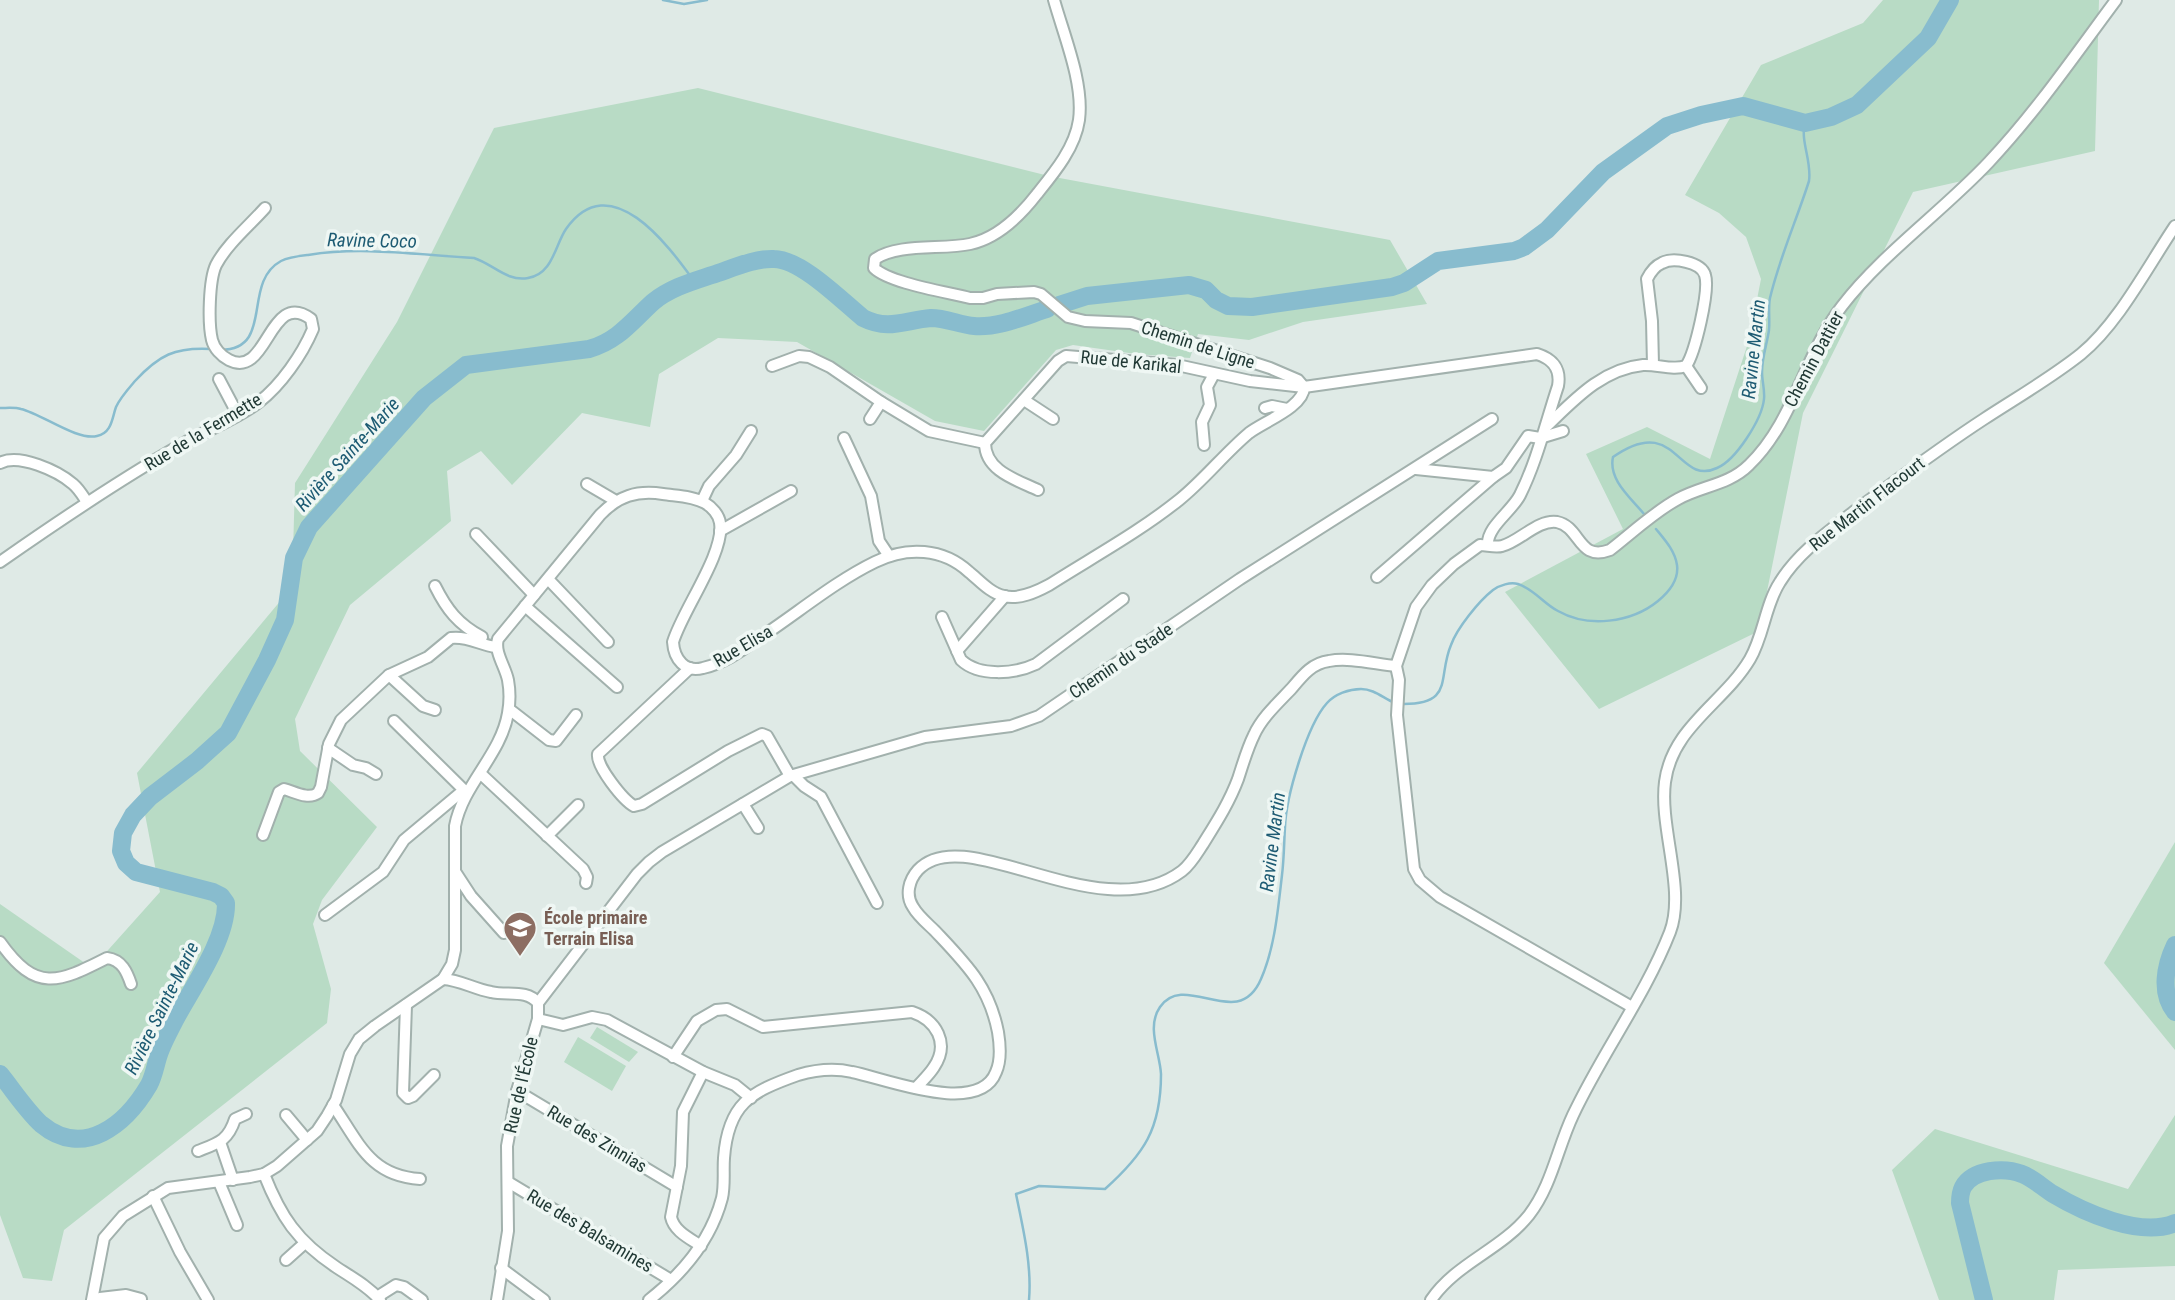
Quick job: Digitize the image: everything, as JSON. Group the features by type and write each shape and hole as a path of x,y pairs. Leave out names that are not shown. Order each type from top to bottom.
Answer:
{"street":[{"name":"Chemin de Ligne","path":"1054,0 1079,90 1080,107 1079,123 1069,149 1052,176 1023,212 998,232 972,244 888,253 875,259 874,268 892,278 970,298 1034,292 1041,294 1068,317 1085,321 1131,323 1270,368 1298,380 1304,387"},
{"name":"Chemin Dattier","path":"1488,544 1502,546 1544,524 1557,522 1571,530 1584,547 1592,552 1602,553 1610,550 1679,498 1734,478 1747,468 1777,429 1831,321 1843,304 1989,162 2018,130 2116,0"},
{"name":"Rue de la Fermette","path":"0,562 87,502 185,442 260,401 278,383 310,336 313,329 311,318 298,313 282,318 273,327 261,349 244,363 237,363 218,351 212,338 213,273 222,256 265,208"},
{"name":"Rue Martin Flacourt","path":"1431,1300 1453,1274 1497,1247 1514,1233 1532,1211 1555,1167 1562,1139 1575,1111 1668,937 1675,914 1664,797 1670,761 1686,732 1731,684 1750,659 1780,582 1796,562 1832,529 1933,453 2054,373 2094,342 2110,323 2175,226"},
{"path":"1653,365 1647,279 1656,266 1670,261 1700,267 1706,280 1701,320 1686,366"},
{"path":"957,651 1004,596 1031,594 1055,587 1161,514 1194,489 1250,433 1301,398 1304,387 1537,354 1553,363 1559,376 1520,496 1495,527 1488,544 1473,548 1432,585 1416,607 1396,666 1399,680 1397,715 1411,857 1420,880 1440,897 1632,1007"},
{"path":"772,366 799,356 809,357 929,430 985,443 989,461 998,470 1038,490"},
{"name":"Rue de Karikal","path":"985,443 1058,361 1066,356 1177,365 1250,381 1304,387"},
{"path":"1542,433 1577,397 1600,379 1621,370 1653,365 1678,368 1686,366"},
{"path":"1686,366 1701,388"},
{"path":"1204,445 1202,422 1210,405 1207,387 1214,374"},
{"path":"219,379 238,415"},
{"path":"1024,400 1053,419"},
{"path":"870,419 881,402"},
{"path":"1265,408 1287,409"},
{"name":"Chemin du Stade","path":"538,1003 637,874 662,852 791,775 925,737 1011,726 1039,716 1240,579 1492,419"},
{"path":"702,501 709,486 736,455 751,431"},
{"path":"1377,577 1506,468 1528,436 1563,431"},
{"path":"844,438 867,486 879,541 889,556"},
{"path":"0,463 11,458 40,467 72,483 87,502"},
{"path":"1416,469 1493,477"},
{"path":"587,484 616,501"},
{"path":"496,647 505,628 600,515 616,501 628,495 655,493 702,501 716,513 720,531 791,491"},
{"name":"Rue Elisa","path":"720,531 712,558 673,642 673,653 680,663 690,668 702,669 733,656 858,572 889,556 917,551 949,557 996,594 1004,596"},
{"path":"476,534 534,595"},
{"path":"548,579 608,642"},
{"path":"141,1299 126,1294 97,1299 96,1282 104,1238 123,1216 168,1188 264,1174 277,1166 317,1130 333,1105 354,1046 375,1026 443,979 452,964 455,950 455,827 458,811 499,741 510,697 508,678 496,647 458,623 444,606 435,586"},
{"path":"942,617 957,651 967,665 988,671 1032,666 1123,599"},
{"path":"525,606 617,687"},
{"path":"263,835 279,792 284,789 307,796 318,793 328,748 341,720 389,675 428,657 452,638 470,639 484,646 496,647"},
{"path":"649,1300 671,1280 708,1234 722,1198 729,1123 739,1108 751,1098 801,1074 831,1070 852,1072 940,1093 970,1092 990,1082 996,1073 999,1040 995,1016 983,986 913,908 908,897 909,885 915,872 926,862 943,857 980,858 1068,884 1115,891 1148,887 1182,871 1195,857 1223,812 1256,731 1305,672 1318,663 1334,660 1396,666"},
{"path":"690,668 598,754 598,763 627,801 634,806 642,804 727,751 762,734 767,736 791,775 821,797 877,903"},
{"path":"389,675 422,706 435,709"},
{"path":"509,709 549,740 556,741 576,715"},
{"path":"394,721 467,793"},
{"path":"328,748 353,765 376,774"},
{"path":"481,774 583,869 587,877 586,883"},
{"path":"325,915 383,872 411,833 459,794 467,793"},
{"path":"743,804 758,828"},
{"path":"547,836 578,805"},
{"path":"455,871 471,896 504,933"},
{"path":"0,942 22,968 41,979 53,980 107,958 119,962 128,974 131,984"},
{"path":"443,979 457,980 488,992 529,995 538,1003"},
{"name":"Rue de l'École","path":"497,1300 508,1231 507,1146 517,1091 538,1019 538,1003"},
{"path":"406,1005 403,1093 408,1098 413,1096 434,1075"},
{"path":"673,1056 697,1021 716,1010 727,1009 763,1027 912,1012 930,1021 938,1029 941,1041 940,1057 916,1088"},
{"path":"538,1019 569,1025 599,1017 735,1086 751,1098"},
{"path":"701,1246 678,1230 672,1222 672,1210 681,1166 682,1112 703,1072"},
{"name":"Rue des Zinnias","path":"517,1091 677,1187"},
{"path":"333,1105 377,1166 391,1174 420,1179"},
{"path":"198,1151 220,1142 230,1133 235,1119 246,1114"},
{"path":"286,1115 307,1140"},
{"path":"220,1142 233,1180"},
{"path":"264,1174 278,1208 305,1243 378,1298 396,1285 404,1287 422,1300"},
{"path":"219,1182 237,1225"},
{"name":"Rue des Balsamines","path":"508,1182 671,1280"},
{"path":"153,1196 180,1252 208,1300"},
{"path":"286,1260 305,1243"},
{"path":"500,1268 544,1300"}],"green space":[{"path":"1883,0 2099,0 2095,151 1913,192 1803,413 1759,631 1599,709 1505,592 1623,529 1586,454 1647,427 1710,459 1749,340 1761,279 1746,237 1719,213 1685,195 1761,65 1863,23"},
{"path":"698,88 1049,176 1390,240 1427,304 1303,322 1249,340 1198,334 1190,358 1073,345 1056,350 984,431 935,421 797,342 718,338 659,374 650,427 582,413 512,485 481,451 447,471 451,521 350,605 295,719 300,751 377,827 322,900 313,924 331,989 327,1023 64,1230 52,1281 23,1278 0,1215 0,904 92,968 160,892 137,773 292,587 295,483 397,322 494,128"},
{"path":"2175,842 2175,1050 2104,963"},
{"path":"597,1027 638,1052 629,1062 590,1038"},
{"path":"578,1037 626,1066 612,1091 564,1062"},
{"path":"2175,1115 2175,1266 2058,1270 2054,1300 1939,1300 1892,1170 1935,1129 2128,1189"}],"waterway":[{"path":"663,0 684,4 707,0"},
{"name":"Rivière Sainte-Marie","path":"1059,305 1087,296 1189,285 1206,290 1216,300 1228,306 1252,307 1392,287 1404,283 1438,261 1514,251 1547,230 1603,172 1667,126 1743,106 1805,123 1831,117 1857,105 1928,38 1950,0"},
{"name":"Ravine Martin","path":"1644,514 1617,481 1612,465 1613,457 1634,445 1651,442 1663,446 1693,468 1704,471 1717,468 1740,448 1758,417 1764,399 1762,366 1769,330 1770,298 1809,181 1805,123"},
{"name":"Ravine Coco","path":"221,350 237,347 248,339 262,284 269,271 281,261 328,252 391,252 474,258 507,275 520,279 528,278 543,271 548,265 566,229 583,212 601,205 619,208 637,218 654,232 694,281"},
{"name":"Rivière Sainte-Marie","path":"0,1074 41,1124 57,1134 73,1139 102,1133 116,1124 140,1099 153,1076 166,1038 215,947 225,917 226,903 221,896 213,892 136,872 126,863 121,851 123,833 133,815 150,797 228,733 285,620 294,558 309,527 424,398 466,365 589,349 616,336 653,302 674,289 743,264 766,259 785,261 796,266 821,282 863,318 881,324 931,318 983,326 1011,321 1047,309"},
{"name":"Ravine Coco","path":"0,408 21,409 80,435 97,436 106,432 120,400 152,365 177,351 211,349"},
{"name":"Ravine Martin","path":"1401,704 1430,700 1437,694 1447,657 1458,631 1481,601 1502,585 1515,583 1524,586 1558,611 1582,620 1609,621 1622,618 1658,601 1675,581 1677,570 1672,550 1656,529"},
{"name":"Ravine Martin","path":"1029,1300 1028,1260 1016,1194 1039,1186 1105,1189 1140,1152 1148,1139 1158,1110 1161,1074 1154,1023 1160,1007 1171,997 1183,995 1226,1002 1239,1001 1251,994 1261,979 1275,928 1289,798 1305,744 1319,713 1334,697 1356,689 1370,690 1395,703"},
{"path":"2175,945 2166,979 2167,996 2175,1012"},
{"path":"1984,1300 1960,1203 1963,1187 1981,1173 1998,1170 2022,1174 2065,1201 2112,1221 2145,1227 2161,1227 2175,1223"}],"place":[{"name":"École primaire Terrain Elisa","path":"520,958"}]}
